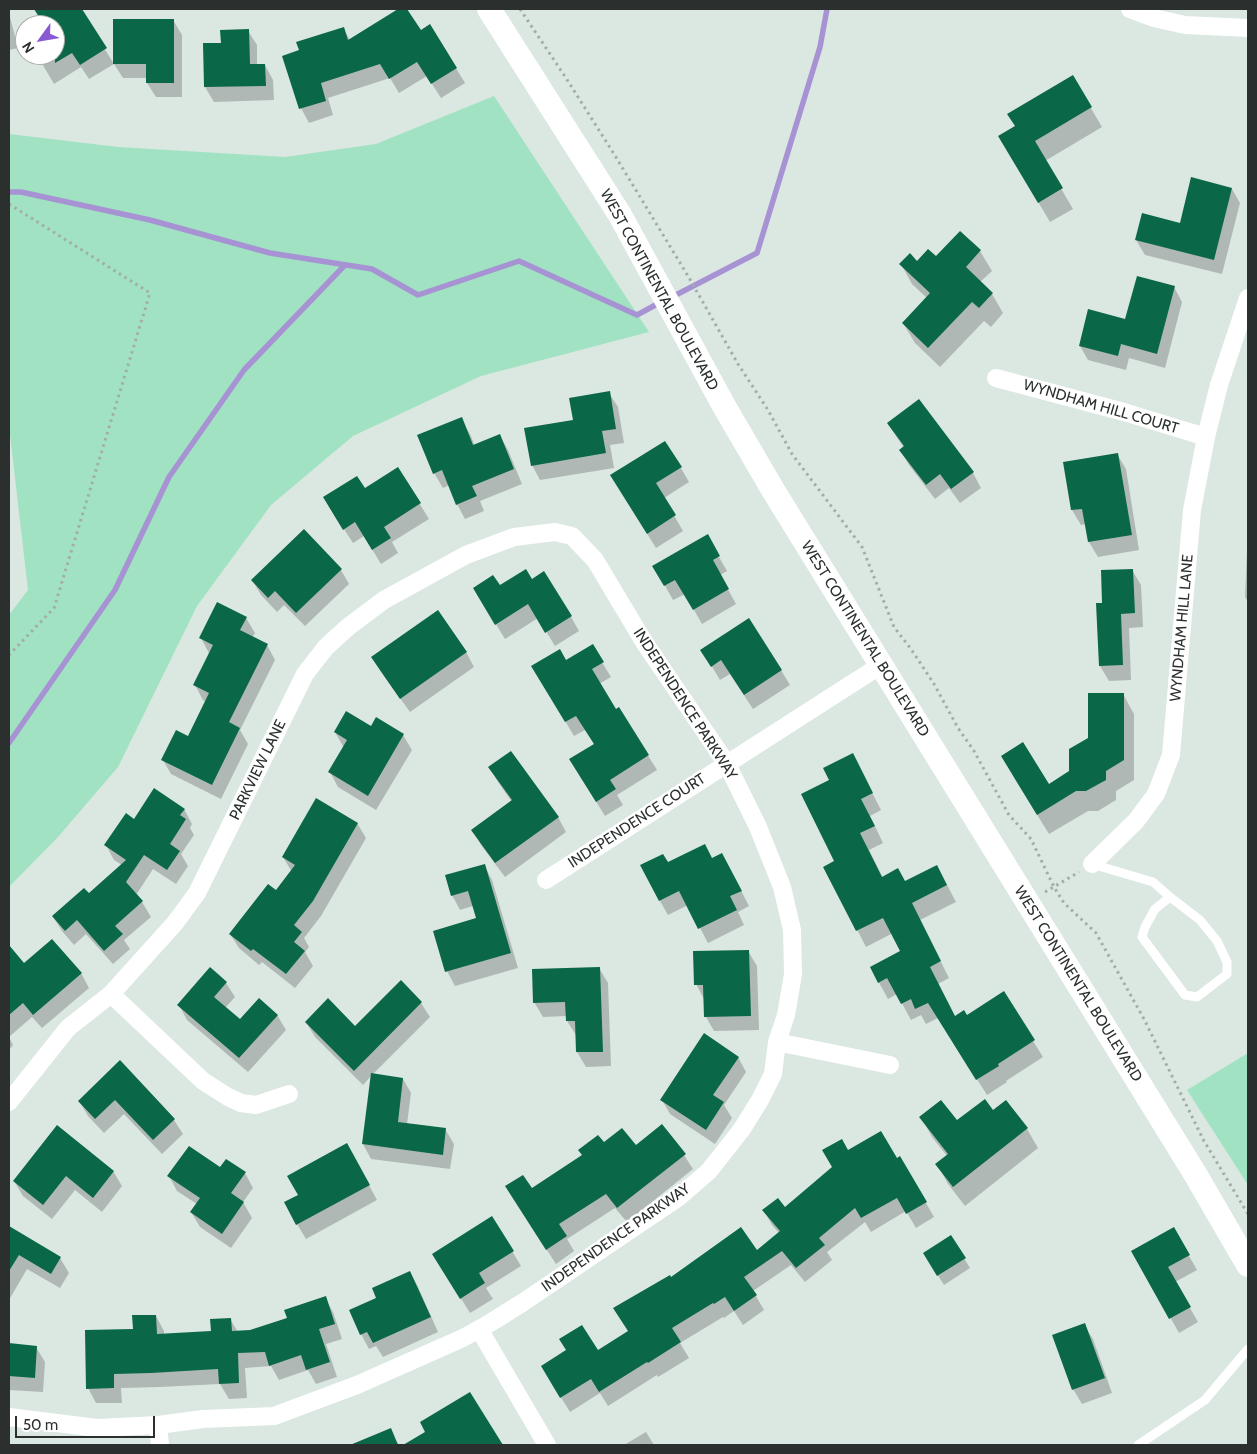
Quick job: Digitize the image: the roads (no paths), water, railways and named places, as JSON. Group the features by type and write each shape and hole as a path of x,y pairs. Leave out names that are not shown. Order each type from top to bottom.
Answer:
{"main road":[{"name":"WEST CONTINENTAL BOULEVARD","path":"489,9 620,215 724,406 773,490 1194,1172 1248,1265"}],"street":[{"path":"1130,9 1154,18 1185,25 1248,28"},
{"name":"WYNDHAM HILL LANE","path":"1092,864 1136,821 1156,794 1171,755 1192,510 1206,437 1219,385 1248,298"},
{"name":"WYNDHAM HILL COURT","path":"996,378 1124,412 1206,437"},
{"name":"PARKVIEW LANE","path":"9,1102 68,1028 111,994 175,923 198,893 305,674 326,647 348,627 384,600 466,555 514,537 555,532 572,536"},
{"name":"INDEPENDENCE PARKWAY","path":"9,1417 96,1428 158,1425 204,1419 274,1416 357,1385 463,1338 522,1303 679,1197 709,1171 742,1129 773,1074 777,1042 786,1015 793,974 792,930 782,887 758,827 727,764 644,642 595,560 572,536"},
{"name":"INDEPENDENCE COURT","path":"546,880 881,666"},
{"path":"111,994 203,1082 228,1097 241,1103 256,1105 289,1094"},
{"path":"777,1042 890,1065"},
{"path":"480,1329 547,1445"},
{"path":"158,1425 160,1445"}],"lane":[{"path":"1092,864 1153,882 1200,920 1217,941 1227,962 1227,974 1197,997 1185,995 1142,937 1155,909 1170,897"},
{"path":"1138,1445 1205,1400 1248,1349"}],"waterway":[{"path":"672,297 757,253 820,47 827,9"},
{"path":"9,192 21,192 150,220 270,253 372,269 418,295 519,261 637,315 661,302"},
{"path":"9,743 115,590 169,477 244,370 345,265"}]}
